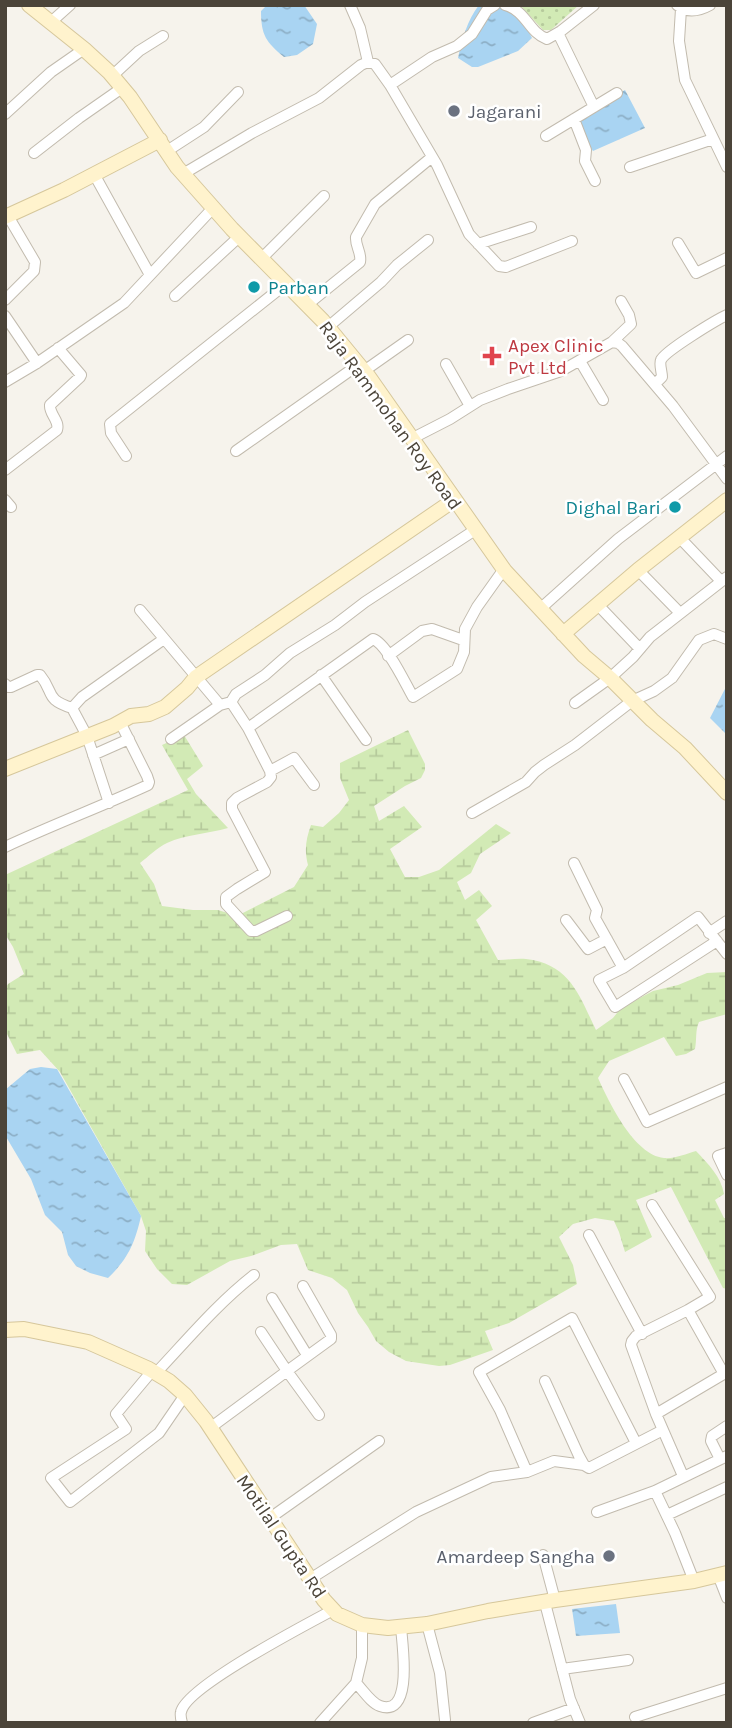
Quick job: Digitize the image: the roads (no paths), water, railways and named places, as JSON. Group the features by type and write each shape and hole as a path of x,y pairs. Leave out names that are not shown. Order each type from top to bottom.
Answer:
{"street":[{"name":"Raja Rammohan Roy Road","path":"29,5 84,49 112,76 183,174 328,327 361,368 504,569 584,656 685,748 727,793"},
{"path":"51,22 70,5"},
{"path":"350,5 357,18 368,62"},
{"path":"390,85 432,57 457,46 472,34 486,10 495,5"},
{"path":"505,5 523,14 534,30 547,39 594,5"},
{"path":"710,5 694,11 679,7 678,41 685,80 727,167"},
{"path":"558,33 594,107"},
{"path":"112,76 139,51 163,36"},
{"path":"5,114 51,72 84,49"},
{"path":"183,174 252,133 319,98 368,62 374,64 390,85 432,157 469,234 502,268 572,241"},
{"path":"34,153 122,88"},
{"path":"5,300 36,267 7,216 94,174 204,127 238,92"},
{"path":"546,136 617,93"},
{"path":"574,119 586,150 585,161 595,181"},
{"path":"629,167 713,139"},
{"path":"308,304 360,262 356,237 375,204 432,157"},
{"path":"94,174 150,275"},
{"path":"262,258 324,196"},
{"path":"5,382 124,303 213,208"},
{"path":"478,244 531,227"},
{"path":"175,296 240,236"},
{"path":"328,327 428,240"},
{"path":"678,243 696,273 727,258"},
{"path":"126,456 111,433 110,424 288,283"},
{"path":"411,439 470,406 508,388 561,371 612,342 631,324 621,301"},
{"path":"5,316 37,363"},
{"path":"655,384 662,377 660,363 664,356 725,318"},
{"path":"236,451 408,340"},
{"path":"612,342 622,345 655,384 727,479"},
{"path":"5,470 57,430 50,405 81,375 58,348"},
{"path":"580,361 603,400"},
{"path":"446,364 470,406"},
{"path":"541,609 618,539 727,456"},
{"path":"5,769 131,716 149,714 165,707 196,677 454,500"},
{"path":"563,634 638,570 724,507"},
{"path":"171,739 226,704 290,653 475,530"},
{"path":"575,703 610,678 650,637 724,579 680,538"},
{"path":"248,728 373,639 379,642 413,697 457,669 464,652 465,629 504,569"},
{"path":"638,570 680,613"},
{"path":"598,605 640,649"},
{"path":"141,610 196,677 248,728 270,771 271,777 267,782 232,803 232,809 265,872 226,897 226,904 251,931 288,916"},
{"path":"388,656 422,631 432,628 463,640"},
{"path":"472,813 526,782 535,772 632,701 654,691 672,678 699,640 714,634 727,639"},
{"path":"72,708 82,697 164,639"},
{"path":"5,684 11,687 40,675 52,698 72,708 87,736 109,803"},
{"path":"321,675 366,740"},
{"path":"5,847 148,785 149,782 120,722"},
{"path":"93,755 129,739"},
{"path":"270,771 294,758 313,785"},
{"path":"574,863 597,910 595,918 623,968"},
{"path":"727,921 713,937 615,1007 600,980 623,968 698,918 713,937 727,954"},
{"path":"566,920 588,950 607,939"},
{"path":"624,1079 647,1122 727,1087"},
{"path":"727,1153 718,1156 727,1175"},
{"path":"652,1205 710,1297 634,1338 631,1345 656,1414 683,1476"},
{"path":"589,1235 642,1334"},
{"path":"185,1395 159,1433 70,1502 51,1478 126,1429 116,1414 216,1308 254,1275"},
{"path":"210,1428 331,1339 303,1286"},
{"path":"272,1298 307,1355"},
{"path":"656,1414 725,1373 688,1310"},
{"path":"527,1472 500,1410 479,1372 572,1318 636,1443"},
{"name":"Motilal Gupta Rd","path":"5,1330 24,1329 88,1342 169,1381 185,1395 210,1428 324,1600 337,1614 362,1625 388,1628 427,1624 488,1611 694,1581 722,1574"},
{"path":"261,1332 319,1415"},
{"path":"545,1381 584,1465"},
{"path":"597,1512 655,1491 723,1457 711,1441 712,1436 727,1426"},
{"path":"310,1580 416,1512 491,1477 527,1472 554,1461 590,1468 663,1430"},
{"path":"270,1518 379,1441"},
{"path":"667,1515 727,1487"},
{"path":"655,1491 694,1581"},
{"path":"543,1555 562,1669 580,1723"},
{"path":"722,1574 727,1598"},
{"path":"182,1723 181,1712 189,1700 215,1678 257,1651 333,1610"},
{"path":"427,1624 440,1673 445,1720"},
{"path":"320,1723 356,1683 362,1658 362,1625"},
{"path":"356,1683 381,1706 388,1707 400,1698 404,1681 401,1627"},
{"path":"562,1669 628,1660"},
{"path":"635,1717 727,1688"},
{"path":"533,1723 574,1708"}],"water":[{"path":"267,5 304,5 317,24 313,44 297,55 284,57 269,42 262,26 261,11"},
{"path":"479,5 515,5 532,38 518,51 472,67 458,58 471,17"},
{"path":"625,90 645,128 593,151 577,129 580,119"},
{"path":"727,685 727,735 710,718"},
{"path":"30,1069 57,1069 141,1216 130,1250 108,1278 76,1266 68,1255 62,1232 45,1215 31,1179 5,1135 5,1090"},
{"path":"616,1604 620,1633 576,1636 572,1609"}],"place":[{"name":"Jagarani","path":"454,111"},
{"name":"Parban","path":"254,287"},
{"name":"Apex Clinic Pvt Ltd","path":"492,356"},
{"name":"Dighal Bari","path":"675,507"},
{"name":"Amardeep Sangha","path":"609,1556"}]}
